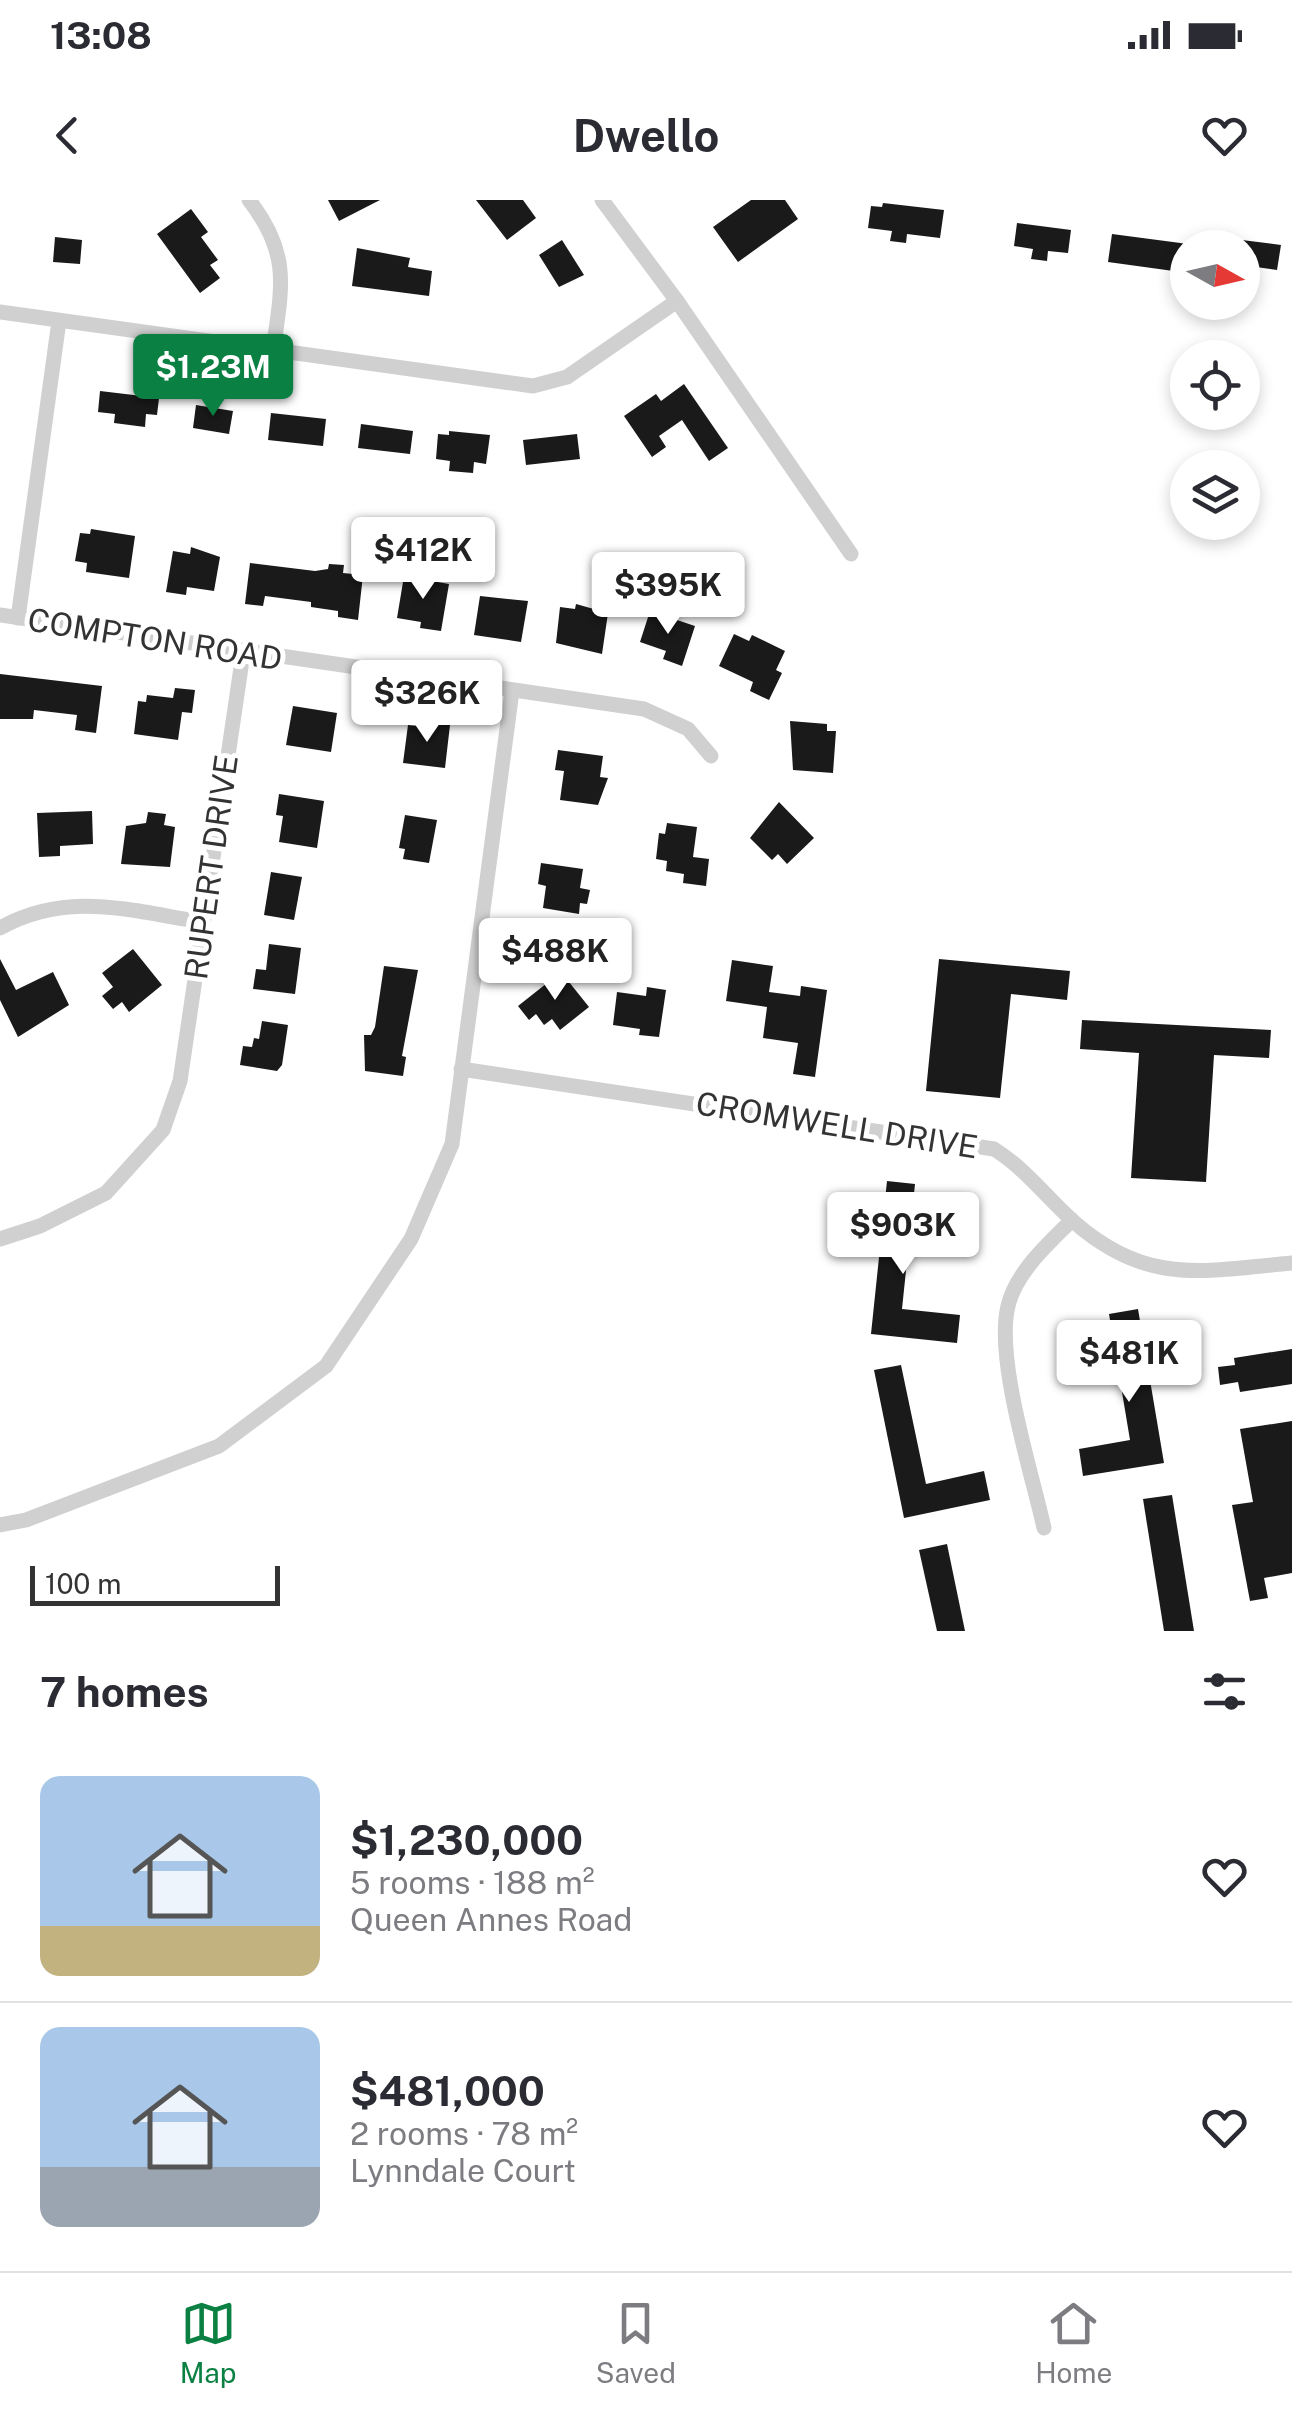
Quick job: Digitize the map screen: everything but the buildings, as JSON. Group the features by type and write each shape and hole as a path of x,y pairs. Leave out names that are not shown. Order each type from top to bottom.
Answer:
{"street":[{"path":"249,200 268,225 284,278 272,350"},
{"path":"602,200 678,300 851,554"},
{"path":"0,312 532,386 567,377 678,300"},
{"path":"18,618 59,321"},
{"name":"COMPTON ROAD","path":"0,616 243,654 644,708 688,729 711,756"},
{"name":"RUPERT DRIVE","path":"0,1239 40,1226 106,1193 164,1130 180,1081 243,654"},
{"path":"0,1525 26,1520 219,1446 326,1366 411,1239 452,1144 512,691"},
{"path":"0,928 32,910 78,904 203,922"},
{"name":"CROMWELL DRIVE","path":"461,1069 994,1149 1021,1166 1072,1220 1108,1250 1174,1272 1292,1264"},
{"path":"1044,1528 1005,1348 1008,1306 1024,1272 1072,1220"}]}
